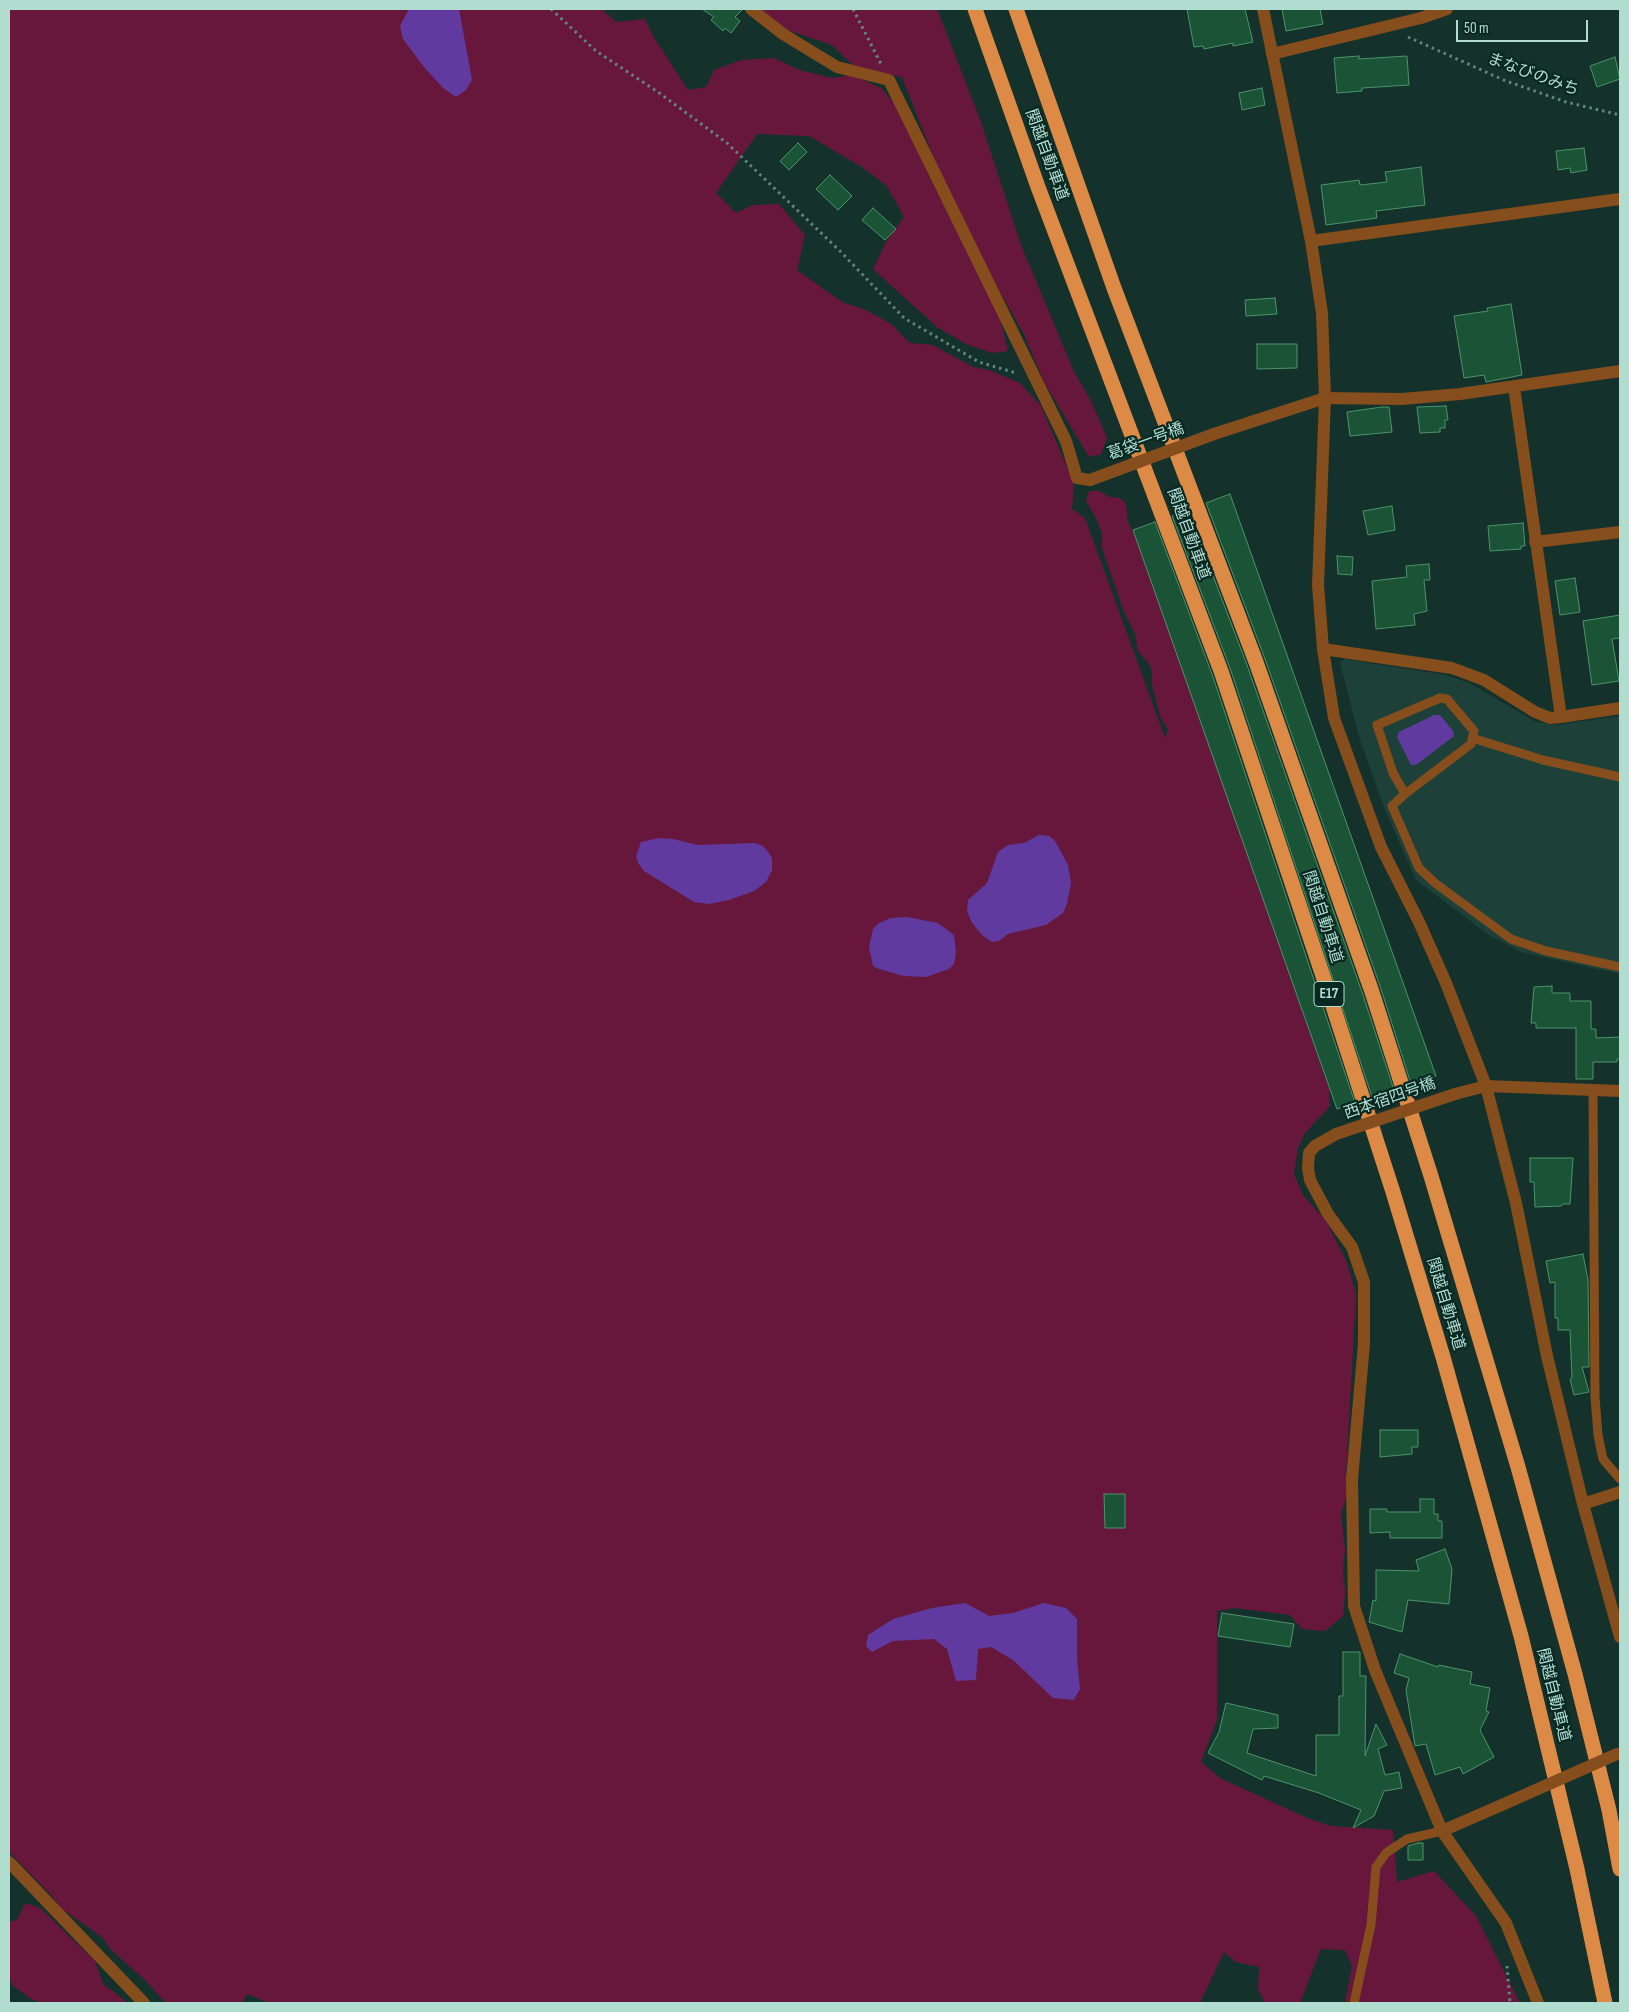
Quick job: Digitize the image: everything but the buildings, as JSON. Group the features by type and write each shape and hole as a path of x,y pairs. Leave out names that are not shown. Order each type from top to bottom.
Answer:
{"highway":[{"name":"関越自動車道","path":"974,9 1038,187 1221,671 1393,1192 1443,1357 1521,1636 1577,1869 1605,2003"},
{"name":"関越自動車道","path":"1016,9 1114,288 1256,662 1321,842 1381,1019 1431,1176 1518,1467 1575,1674 1609,1810 1620,1869"}],"street":[{"path":"750,9 783,34 837,67 889,80 1036,380"},
{"path":"1263,9 1311,241 1322,313 1324,398 1318,585 1323,649 1334,718 1381,847 1446,983 1486,1086 1503,1145 1547,1356 1583,1504 1620,1637"},
{"path":"1272,54 1422,18 1447,9"},
{"path":"1311,241 1620,199"},
{"name":"葛袋一号橋","path":"1036,380 1066,441 1077,478 1090,480 1214,434 1324,398 1402,399 1514,387 1620,371"},
{"path":"1514,387 1561,717"},
{"path":"1535,542 1620,532"},
{"path":"1323,649 1452,668 1484,680 1535,712 1550,718 1620,708"},
{"name":"西本宿四号橋","path":"1538,2003 1506,1923 1442,1831 1375,1670 1354,1606 1352,1479 1364,1344 1364,1282 1352,1247 1328,1214 1310,1180 1308,1168 1309,1153 1314,1146 1336,1134 1455,1094 1486,1086 1620,1091"},
{"path":"1583,1504 1620,1492"},
{"path":"1442,1831 1619,1754"},
{"path":"9,1862 144,2003"}],"lane":[{"path":"1404,794 1393,773 1377,725 1440,698 1447,699 1474,732 1471,744 1404,794 1392,806 1419,868 1435,883 1511,939 1546,951 1620,967"},
{"path":"1472,738 1543,760 1620,776"},
{"path":"1593,1090 1595,1397 1598,1435 1603,1459 1620,1479"},
{"path":"1354,2003 1371,1925 1376,1867 1386,1853 1407,1839 1442,1831"}],"path":[{"path":"551,9 596,52 658,92 726,143 840,251 904,318 979,362 1036,380"},
{"path":"853,9 889,80"},
{"name":"まなびのみち","path":"1385,26 1506,81 1566,102 1620,115"}],"shaded area":[{"path":"9,9 601,9 616,22 645,19 653,36 688,90 706,87 714,70 742,60 774,58 799,70 833,78 852,75 881,88 900,110 929,176 999,315 1008,351 992,353 966,344 937,327 873,269 886,242 904,217 887,186 862,167 809,136 757,134 716,193 736,213 753,205 779,204 805,235 797,270 842,302 866,310 891,324 910,343 933,345 973,367 989,370 1020,383 1041,406 1074,484 1072,509 1085,518 1165,738 1168,730 1160,716 1152,685 1152,671 1148,662 1138,651 1135,634 1123,609 1102,548 1102,534 1097,520 1086,501 1089,491 1100,491 1109,497 1120,498 1126,504 1128,522 1140,546 1329,1089 1330,1106 1305,1133 1298,1148 1294,1174 1303,1195 1326,1221 1347,1263 1356,1295 1346,1473 1347,1495 1341,1513 1345,1551 1343,1616 1325,1631 1302,1629 1290,1615 1235,1608 1217,1611 1217,1720 1201,1762 1220,1778 1307,1818 1331,1826 1393,1830 1397,1882 1434,1871 1476,1916 1520,2003 1345,2003 1352,1966 1345,1950 1321,1949 1300,2003 1265,2003 1258,1989 1259,1967 1236,1962 1224,1952 1200,2003 269,2003 247,1994 242,2003 166,2003 144,1979 110,1949 103,1938 61,1908 51,1895 9,1852"},
{"path":"409,9 459,9 472,80 466,90 456,97 443,88 403,39 400,26"},
{"path":"761,9 937,9 980,119 1021,245 1074,372 1092,403 1107,438 1101,454 1089,457 1044,382 1024,334 978,254 943,182 902,77 855,67 832,45 778,27"},
{"path":"1344,659 1446,675 1469,683 1536,722 1555,725 1620,716 1620,974 1521,952 1489,935 1416,880 1385,810 1360,740 1340,663"},
{"path":"1434,715 1440,715 1453,731 1454,736 1416,765 1411,765 1397,737 1399,732"},
{"path":"1039,835 1049,836 1055,841 1068,865 1071,883 1067,904 1063,913 1046,925 1008,934 999,941 992,942 983,936 972,923 967,911 968,900 987,883 998,852 1008,845 1024,843"},
{"path":"659,838 698,845 755,843 763,846 769,853 772,858 772,870 766,882 754,891 729,900 709,904 694,902 644,871 638,863 636,856 641,842"},
{"path":"907,917 938,923 954,935 956,952 954,964 949,969 926,977 904,976 873,966 869,947 873,929 879,923 891,918"},
{"path":"965,1603 989,1616 1013,1613 1044,1603 1066,1608 1077,1619 1077,1659 1080,1689 1074,1700 1053,1698 1013,1660 991,1647 978,1649 976,1680 956,1681 947,1649 934,1639 893,1641 872,1652 866,1646 868,1635 893,1619 932,1608"},
{"path":"25,1903 40,1908 95,1961 103,1984 128,2003 44,2003 33,2000 13,1986 9,1977 9,1922 17,1920"}]}
